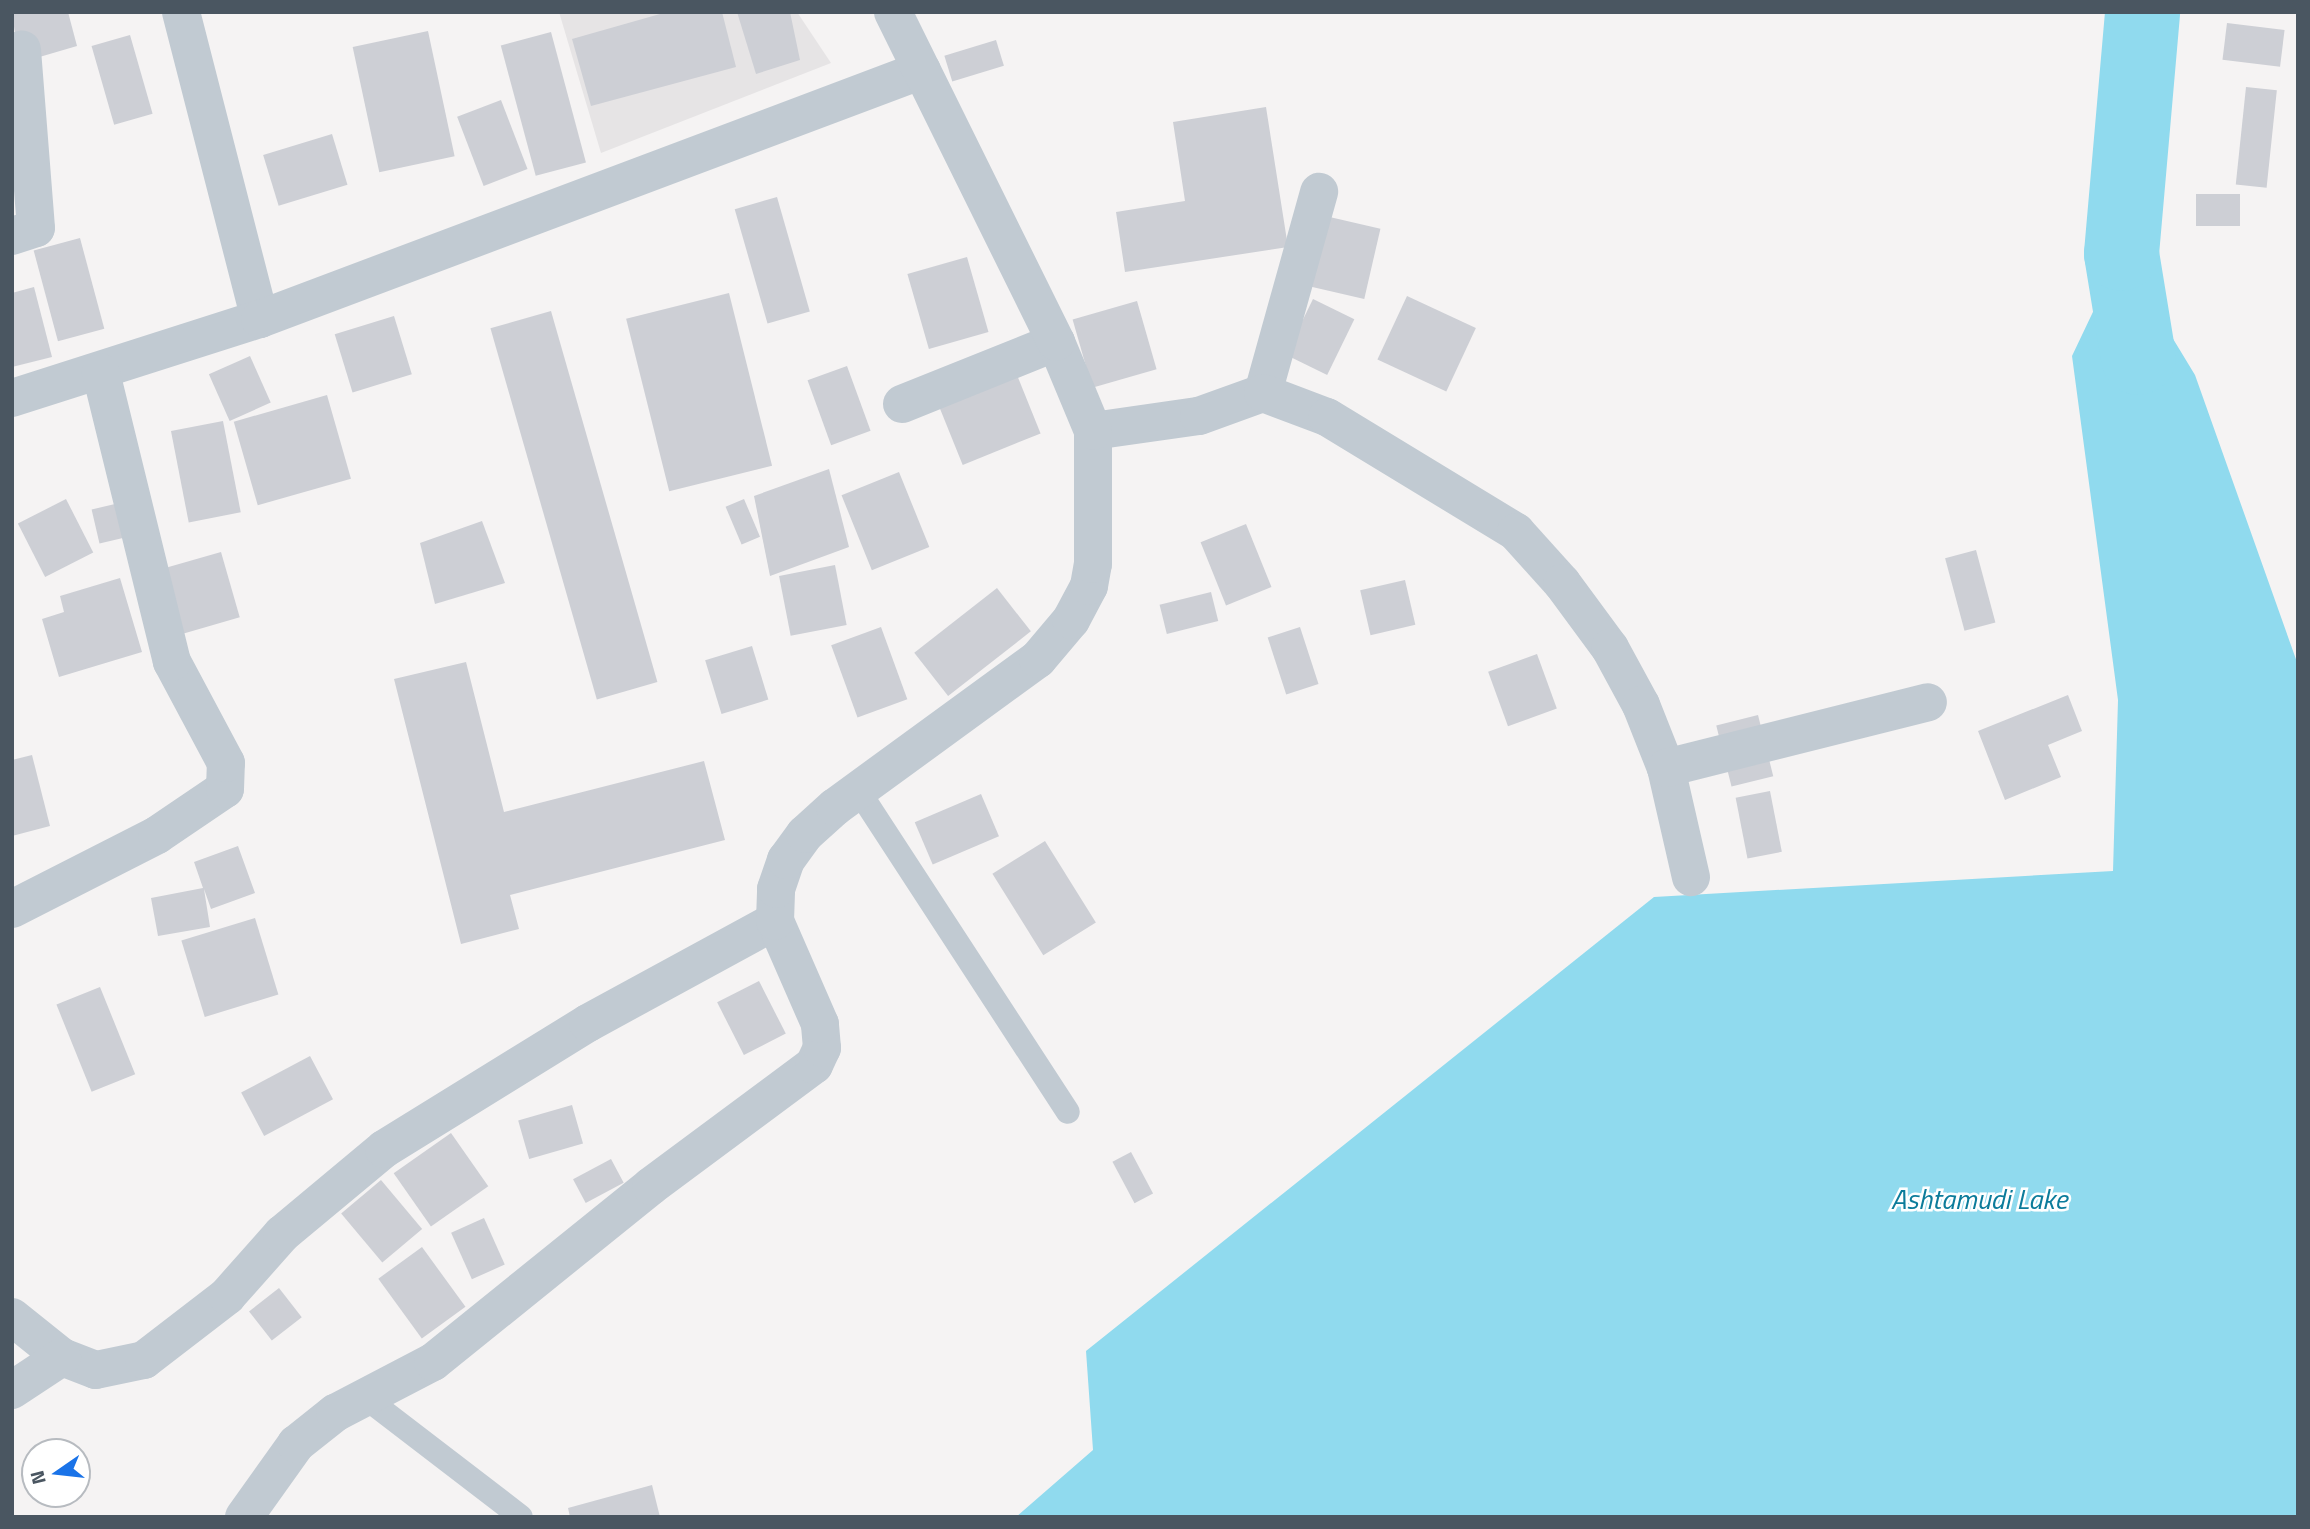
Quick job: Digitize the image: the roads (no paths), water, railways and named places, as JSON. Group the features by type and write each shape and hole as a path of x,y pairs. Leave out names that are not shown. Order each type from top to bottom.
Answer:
{"street":[{"path":"181,12 260,319"},
{"path":"244,1517 296,1444 335,1413 433,1362 651,1186 814,1065 822,1048 820,1024 775,921 776,889 786,860 805,834 858,790 1011,682 1056,641 1089,586 1093,564 1093,431 1056,342 893,12"},
{"path":"12,236 36,228 22,50"},
{"path":"12,398 102,373 260,319 922,70"},
{"path":"1263,393 1319,192"},
{"path":"902,404 1056,342"},
{"path":"12,909 157,835 225,789 226,763 172,662 102,373"},
{"path":"1093,431 1199,416 1263,393 1327,417 1516,532 1562,583 1610,648 1641,705 1665,768 1691,877"},
{"path":"1665,768 1928,702"},
{"path":"12,1317 62,1357 96,1370 144,1360 227,1296 282,1234 384,1149 588,1023 775,921"},
{"path":"12,1391 62,1357"}],"lane":[{"path":"858,790 1068,1112"},
{"path":"366,1398 521,1517"}],"water":[{"name":"Ashtamudi Lake","path":"2121,253 2195,375 2298,665 2298,1517 1016,1517 1093,1450 1086,1351 1654,897 2113,871 2118,700 2072,356"}],"waterway":[{"path":"2138,357 2121,253 2142,12"}]}
